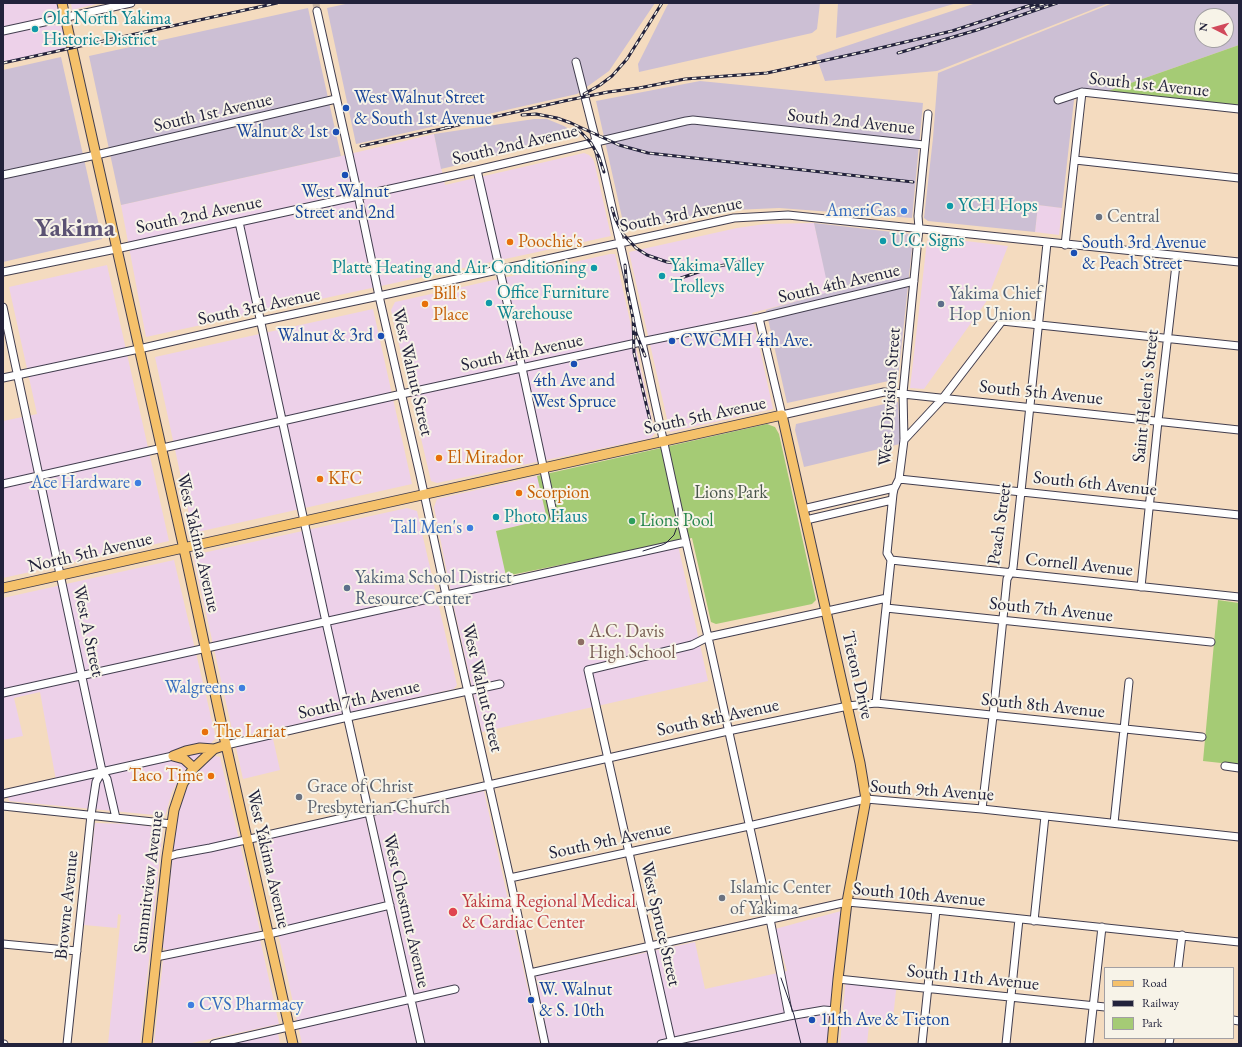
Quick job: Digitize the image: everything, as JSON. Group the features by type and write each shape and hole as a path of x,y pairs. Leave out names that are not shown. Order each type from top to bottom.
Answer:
{"main road":[{"name":"West Yakima Avenue","path":"62,3 293,1044"},
{"name":"South 5th Avenue","path":"184,548 782,415"},
{"name":"Tieton Drive","path":"782,415 848,706 866,799 847,902 832,1044"},
{"name":"North 5th Avenue","path":"3,588 184,548"},
{"name":"Summitview Avenue","path":"147,1044 167,857 174,810 183,783 194,768 214,749 226,745"},
{"path":"173,756 200,748 214,749"},
{"path":"173,756 184,759 194,768"}],"street":[{"path":"3,31 131,3"},
{"name":"West Walnut Street","path":"317,11 379,296 510,878 545,1044"},
{"path":"576,62 620,242 770,919 789,1016"},
{"path":"1065,245 1082,92"},
{"name":"South 1st Avenue","path":"1058,100 1082,92 1239,109"},
{"name":"South 1st Avenue","path":"3,175 336,99"},
{"name":"West Division Street","path":"876,703 891,560 887,553 892,500 894,488 899,479 904,440 903,393 919,228 918,216 924,145 928,114"},
{"name":"South 2nd Avenue","path":"3,272 116,249 477,170 596,141 693,120 924,145"},
{"path":"1075,160 1239,178"},
{"path":"477,170 554,517"},
{"name":"South 3rd Avenue","path":"3,378 734,218 788,215 1239,262"},
{"name":"West Chestnut Avenue","path":"239,222 368,812 421,1044"},
{"name":"Peach Street","path":"982,809 993,716 1006,579 1013,568 1029,408 1048,243"},
{"name":"Saint Helen's Street","path":"1141,587 1177,256"},
{"name":"South 4th Avenue","path":"3,484 402,394 758,318 914,281"},
{"name":"West A Street","path":"3,307 102,771 107,779 116,818"},
{"name":"Tieton Drive","path":"758,318 782,415"},
{"path":"904,440 943,398 1002,321 1239,346"},
{"name":"South 5th Avenue","path":"782,415 884,392 1239,430"},
{"name":"South 6th Avenue","path":"899,479 1239,515"},
{"path":"804,509 894,488"},
{"path":"806,520 892,500"},
{"path":"3,693 686,542"},
{"name":"Cornell Avenue","path":"891,560 1239,597"},
{"path":"708,637 887,598"},
{"name":"South 7th Avenue","path":"886,608 1211,642"},
{"name":"West Spruce Street","path":"672,1043 588,670 692,645 708,637"},
{"path":"1114,823 1130,682"},
{"name":"South 7th Avenue","path":"226,745 500,684"},
{"name":"South 8th Avenue","path":"167,857 728,731 848,706 876,703 1202,737"},
{"path":"3,794 173,756"},
{"path":"1225,766 1239,768"},
{"name":"Browne Avenue","path":"67,1044 91,815 96,782 102,771"},
{"name":"South 9th Avenue","path":"510,878 866,799 982,809 1239,837"},
{"path":"3,808 91,815 172,824"},
{"path":"1034,920 1045,816"},
{"name":"South 10th Avenue","path":"530,973 847,902 1239,942"},
{"path":"156,957 269,934 390,905"},
{"path":"922,1044 936,910"},
{"path":"1006,1044 1019,919"},
{"path":"1089,1044 1102,927"},
{"path":"1178,967 1182,935"},
{"path":"3,944 77,951"},
{"name":"South 11th Avenue","path":"838,979 1104,1007"},
{"path":"214,1044 455,989"},
{"path":"661,1044 672,1043 789,1016 824,1010 836,1011"}],"shaded area":[{"name":"Old North Yakima Historic District","path":"3,3 62,3 72,48 3,63"},
{"path":"71,3 100,3 72,10"},
{"path":"350,3 655,3 609,71 577,94 356,144 327,8"},
{"path":"669,3 820,3 817,29 812,33 639,72 638,64"},
{"path":"838,3 957,3 836,38"},
{"path":"976,3 1109,3 937,71 825,81 816,56"},
{"path":"1113,3 1239,3 1239,45 1234,47 1234,8 1194,8 1194,48 1230,48 1108,91 1085,88 1075,91 1062,208 1038,205 1035,232 928,221 924,218 933,138 938,73"},
{"path":"308,8 341,156 121,205 89,56"},
{"path":"61,57 102,239 3,262 3,70"},
{"path":"700,81 923,103 912,218 779,208 734,210 625,231 596,101"},
{"path":"534,119 547,119 564,126 580,136 441,169 434,134"},
{"path":"434,134 445,185 584,153 589,155 593,159 595,165 611,236 146,337 121,205"},
{"path":"1038,205 1062,208 1059,235 1035,232"},
{"path":"814,223 830,292 752,313 773,409 670,432 629,252 737,228 765,224"},
{"path":"814,223 910,234 913,239 898,379 787,403 766,310 829,292"},
{"path":"932,237 1008,246 986,302 924,389 910,388 927,241"},
{"path":"615,254 655,433 651,438 437,483 431,481 391,310 395,302"},
{"path":"107,265 169,541 3,578 3,421 37,414 9,287"},
{"path":"373,309 412,484 193,533 155,357"},
{"path":"898,402 900,444 804,467 795,430 796,424"},
{"name":"A.C. Davis High School","path":"537,476 547,519 496,531 506,574 485,578 487,590 678,545 708,681 482,732 453,603 434,507 437,499"},
{"path":"407,508 417,511 457,685 454,689 271,730 280,770 243,779 194,559 198,554"},
{"path":"174,560 216,738 182,773 172,792 165,816 9,801 8,797 57,786 40,692 14,698 23,736 3,740 3,598"},
{"path":"215,756 220,757 260,931 167,952 163,947 176,827 182,798 194,775"},
{"path":"484,791 540,1044 302,1044 258,841 365,816 409,1010 417,1008 374,815"},
{"path":"95,823 131,824 163,828 140,1044 108,1044 121,915 118,914 117,928 84,925"},
{"path":"841,911 827,1044 549,1044 536,976 695,942 705,989 787,971 775,929"},
{"path":"260,939 279,1024 187,1044 154,1044 163,960"},
{"path":"846,977 897,982 892,1027 869,1025 867,1044 840,1044"},
{"path":"278,1033 280,1044 232,1044"}],"green space":[{"path":"1239,45 1239,105 1108,91 1234,48"},
{"name":"Lions Park","path":"767,424 775,427 779,434 816,600 812,604 716,624 711,622 692,538 506,576 496,531 547,519 537,476"},
{"path":"1218,600 1239,603 1239,765 1203,761"}],"tunnel":[{"path":"316,3 317,11"}],"tram line":[{"path":"643,551 666,543 674,535 678,524 678,508"},
{"path":"781,978 794,1015 801,1044"}],"railway":[{"path":"3,63 277,3"},
{"path":"584,94 612,76 627,59 662,3"},
{"path":"445,128 608,92 639,88 685,79 767,73 952,31 1037,3"},
{"path":"1031,8 1046,3"},
{"path":"898,53 977,30 1057,3"},
{"path":"522,115 536,114 557,118 619,145 648,153 913,182"},
{"path":"361,146 451,127"},
{"path":"578,129 591,143 599,157 604,172"},
{"path":"612,208 623,234 636,248 647,255 667,262 690,265 719,266 740,262"},
{"path":"625,265 627,289 636,333 645,356"},
{"path":"681,278 710,268"},
{"path":"633,317 634,353 652,429"}],"place":[{"name":"Old North Yakima Historic District","path":"35,29"},
{"name":"West Walnut Street & South 1st Avenue","path":"346,108"},
{"name":"Walnut & 1st","path":"336,132"},
{"name":"West Walnut Street and 2nd","path":"345,175"},
{"name":"YCH Hops","path":"950,206"},
{"name":"AmeriGas","path":"904,211"},
{"name":"Central","path":"1099,217"},
{"name":"U.C. Signs","path":"883,241"},
{"name":"Poochie's","path":"510,242"},
{"name":"South 3rd Avenue & Peach Street","path":"1074,253"},
{"name":"Platte Heating and Air Conditioning","path":"594,268"},
{"name":"Yakima Valley Trolleys","path":"662,276"},
{"name":"Office Furniture Warehouse","path":"489,303"},
{"name":"Bill's Place","path":"425,304"},
{"name":"Yakima Chief Hop Union","path":"941,304"},
{"name":"Walnut & 3rd","path":"381,336"},
{"name":"CWCMH 4th Ave.","path":"672,341"},
{"name":"4th Ave and West Spruce","path":"574,364"},
{"name":"El Mirador","path":"439,458"},
{"name":"KFC","path":"320,479"},
{"name":"Ace Hardware","path":"138,483"},
{"name":"Scorpion","path":"519,493"},
{"name":"Photo Haus","path":"496,517"},
{"name":"Lions Pool","path":"632,521"},
{"name":"Tall Men's","path":"470,528"},
{"name":"Yakima School District Resource Center","path":"347,588"},
{"name":"A.C. Davis High School","path":"581,642"},
{"name":"Walgreens","path":"242,688"},
{"name":"The Lariat","path":"205,732"},
{"name":"Taco Time","path":"211,776"},
{"name":"Grace of Christ Presbyterian Church","path":"299,797"},
{"name":"Islamic Center of Yakima","path":"722,898"},
{"name":"Yakima Regional Medical & Cardiac Center","path":"453,912"},
{"name":"W. Walnut & S. 10th","path":"531,1000"},
{"name":"CVS Pharmacy","path":"191,1005"},
{"name":"11th Ave & Tieton","path":"812,1020"}],"district":[{"name":"Yakima","path":"75,229"}]}
